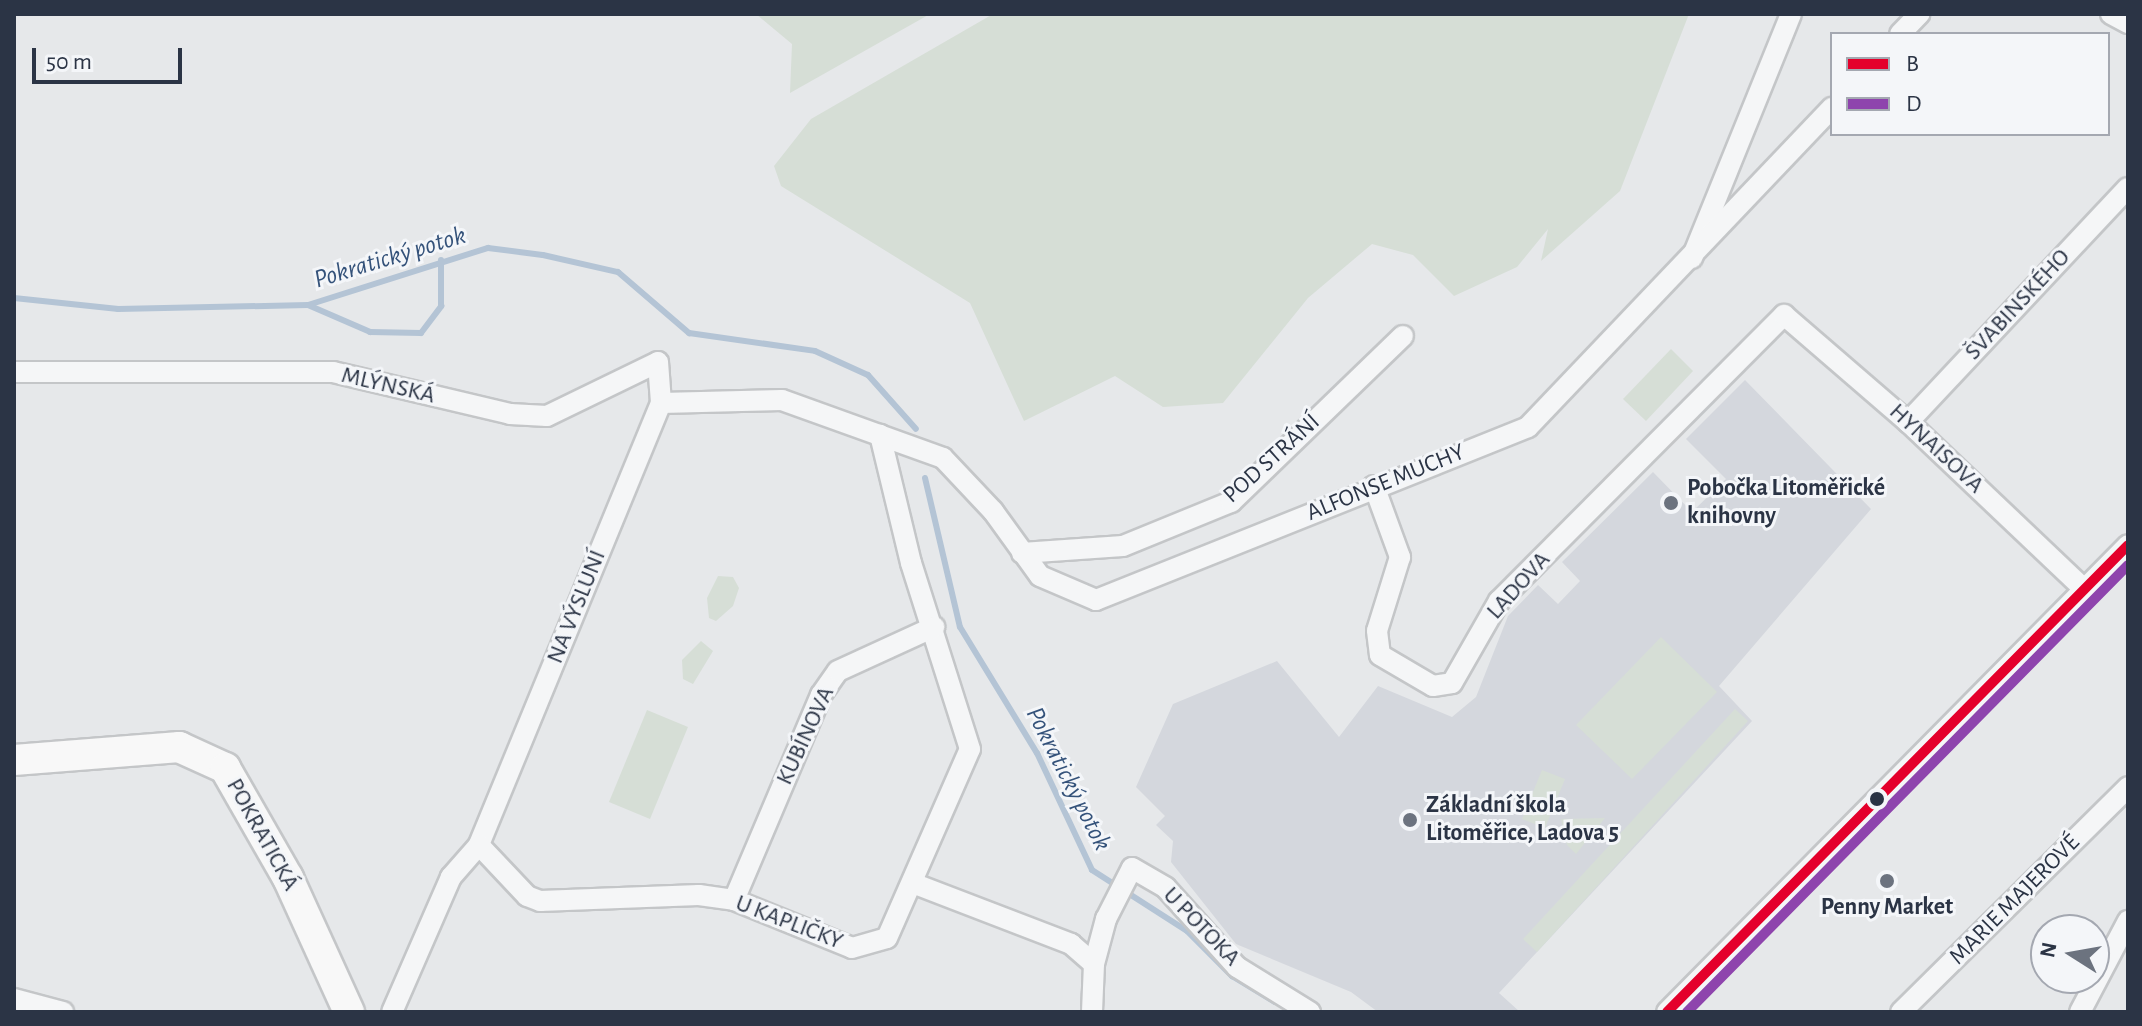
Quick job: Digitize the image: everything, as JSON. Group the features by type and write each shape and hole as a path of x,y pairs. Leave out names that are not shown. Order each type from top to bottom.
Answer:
{"street":[{"path":"1691,261 1791,14"},
{"path":"2111,14 2128,23"},
{"name":"ALFONSE MUCHY","path":"880,435 943,458 1022,553 1064,591 1096,600 1374,486 1528,427 1691,261 1830,110"},
{"name":"ŠVABINSKÉHO","path":"1908,422 2128,188"},
{"name":"HYNAISOVA","path":"1784,315 1908,422 2083,588"},
{"name":"LADOVA","path":"1374,486 1400,557 1376,642 1387,663 1433,686 1452,683 1499,601 1784,315"},
{"name":"POD STRÁNÍ","path":"1022,553 1123,546 1231,502 1403,336"},
{"name":"MLÝNSKÁ","path":"14,372 333,372 510,414 547,416 658,362 661,403"},
{"path":"661,403 765,396 880,435 911,563 934,627 970,749 915,884 1071,944 1094,964 1092,1012"},
{"name":"NA VÝSLUNÍ","path":"392,1012 451,877 479,845 661,403"},
{"path":"1667,1012 2128,545"},
{"name":"KUBÍNOVA","path":"734,900 821,695 838,671 934,627"},
{"name":"POKRATICKÁ","path":"14,760 179,747 225,768 288,878 349,1012"},
{"name":"MARIE MAJEROVÉ","path":"1901,1012 2128,787"},
{"name":"U KAPLIČKY","path":"479,845 527,896 557,903 699,895 734,900 864,949 887,938 915,884"},
{"name":"U POTOKA","path":"1094,964 1116,898 1129,873 1166,888 1237,967 1310,1012"},
{"path":"2080,1012 2128,921"},
{"path":"14,999 63,1012"}],"shaded area":[{"path":"756,14 930,14 790,93 792,44"},
{"path":"993,14 1689,14 1620,191 1541,261 1548,229 1517,267 1454,296 1413,255 1372,244 1308,298 1223,403 1163,407 1115,376 1024,421 970,303 781,186 774,166 811,119"},
{"path":"1671,349 1693,371 1646,421 1623,399"},
{"name":"Základní škola Litoměřice, Ladova 5","path":"1745,380 1871,509 1719,686 1752,721 1499,993 1520,1012 1378,1012 1351,992 1236,944 1171,862 1173,841 1156,825 1165,816 1136,787 1173,704 1277,661 1339,737 1378,686 1452,717 1476,697 1508,616 1538,585 1558,604 1580,581 1562,562 1653,472 1692,512 1726,479 1686,439"},
{"path":"718,576 733,577 739,588 733,606 716,621 709,618 707,598"},
{"path":"1661,637 1717,692 1632,779 1576,725"},
{"path":"701,641 713,651 693,684 683,679 682,660"},
{"path":"1735,709 1748,721 1537,952 1523,939"},
{"path":"647,710 688,727 650,819 609,802"},
{"path":"1542,770 1565,779 1545,828 1522,819"},
{"path":"1605,818 1576,854 1567,845 1561,819"}],"waterway":[{"name":"Pokratický potok","path":"14,298 118,309 308,305 488,248 543,255 618,272 689,333 815,351 868,375 916,429"},
{"path":"308,305 370,332 421,333 441,306 441,260"},
{"name":"Pokratický potok","path":"925,478 960,627 1037,753 1092,870 1187,931 1232,976 1275,1002"}],"transit line":[{"name":"B","path":"1667,1012 2128,545"},
{"name":"D","path":"1687,1012 2128,565"}],"place":[{"name":"Pobočka Litoměřické knihovny","path":"1671,503"},
{"name":"Základní škola Litoměřice, Ladova 5","path":"1410,820"},
{"name":"Penny Market","path":"1887,881"}]}
